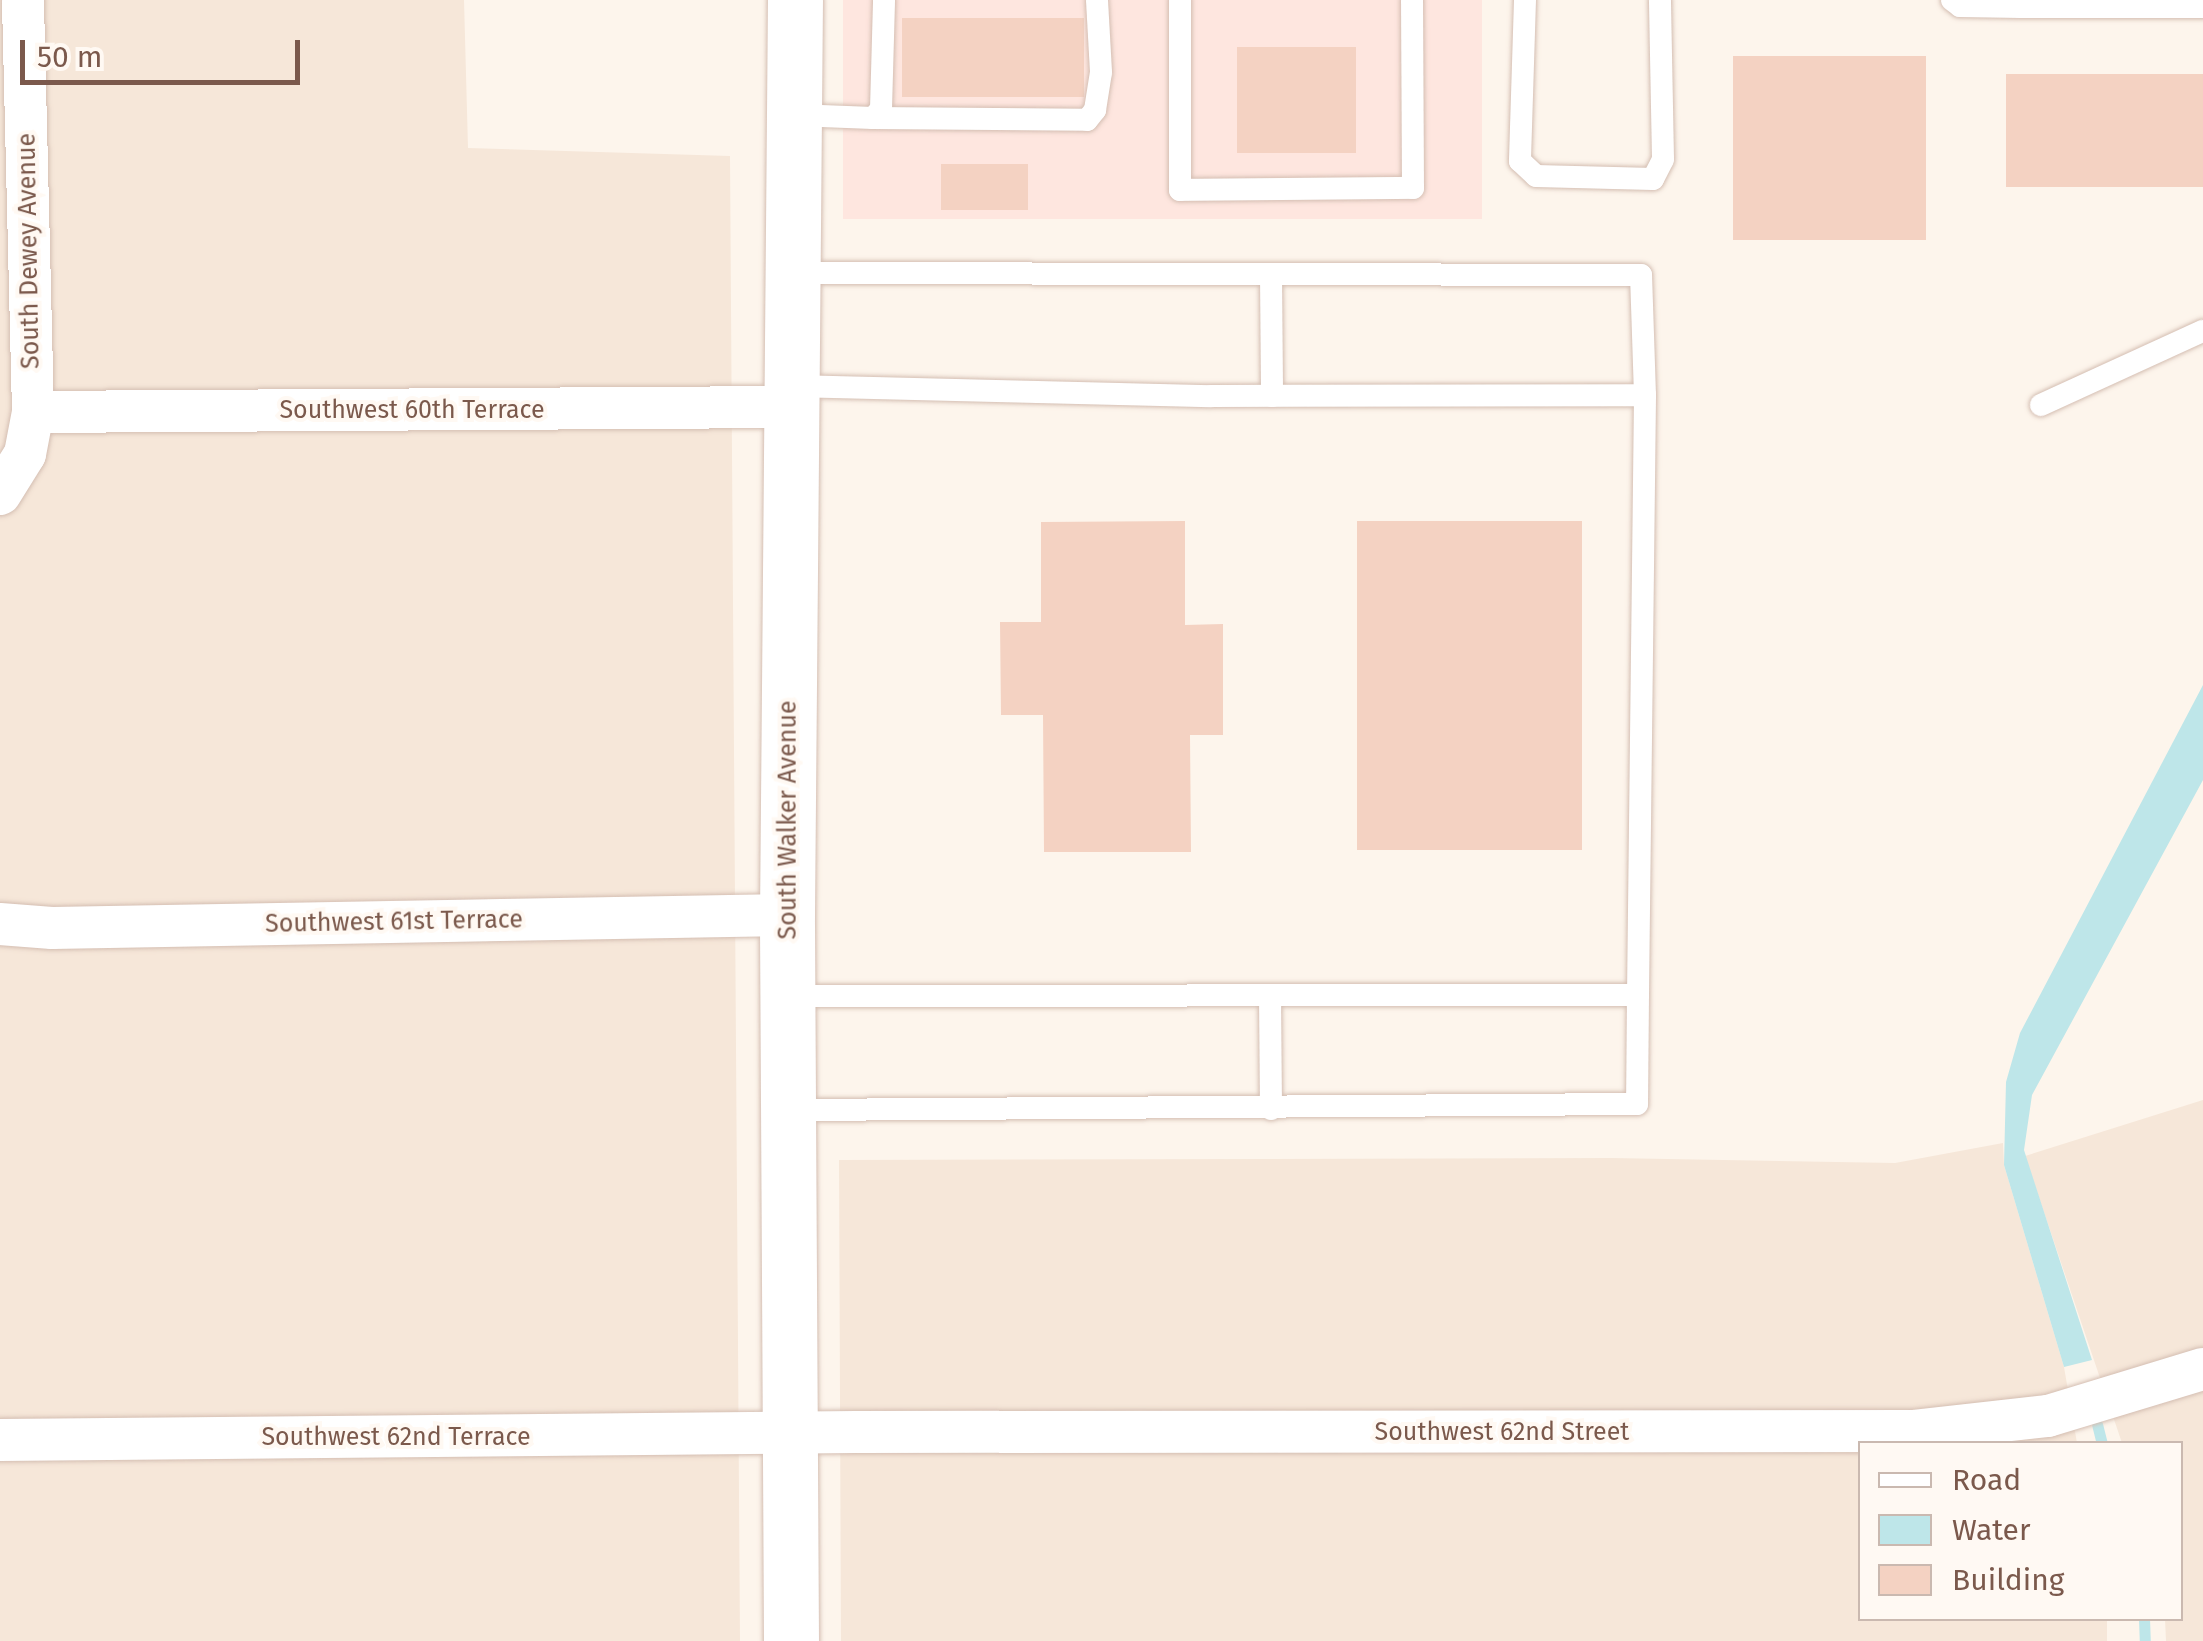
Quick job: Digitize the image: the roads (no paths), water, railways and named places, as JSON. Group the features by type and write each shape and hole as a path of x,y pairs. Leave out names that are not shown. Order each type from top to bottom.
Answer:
{"main road":[{"name":"South Walker Avenue","path":"791,1641 788,914 795,0"}],"street":[{"name":"South Dewey Avenue","path":"0,494 25,454 33,412 23,0"},
{"name":"Southwest 60th Terrace","path":"33,412 792,396"},
{"name":"Southwest 61st Terrace","path":"0,924 52,928 788,914"},
{"name":"Southwest 62nd Street","path":"792,1433 1912,1432 2048,1416 2203,1369"},
{"name":"Southwest 62nd Terrace","path":"0,1440 792,1433"}],"lane":[{"path":"872,118 881,109 884,0"},
{"path":"795,115 1088,120 1095,110 1101,72 1097,0"},
{"path":"1180,0 1180,190 1413,188 1412,0"},
{"path":"1525,0 1520,161 1536,176 1653,179 1664,160 1660,0"},
{"path":"1952,0 1960,6 2203,7"},
{"path":"790,1110 1637,1104 1645,395 1642,275 793,273"},
{"path":"1271,274 1272,396"},
{"path":"2041,404 2203,331"},
{"path":"792,396 1645,395"},
{"path":"788,996 1638,996"},
{"path":"1270,996 1271,1108"}],"water":[{"path":"2203,685 2203,780 2032,1095 2024,1150 2092,1360 2064,1367 2004,1165 2006,1082 2020,1033"}],"waterway":[{"path":"2097,1424 2101,1441"},
{"path":"2144,1621 2145,1641"}]}
